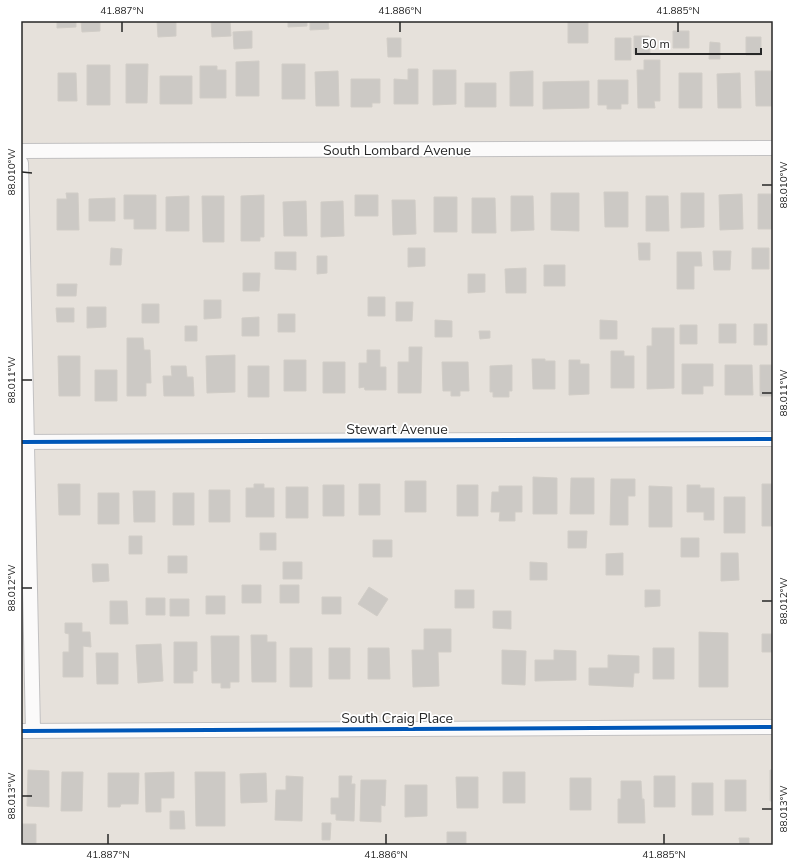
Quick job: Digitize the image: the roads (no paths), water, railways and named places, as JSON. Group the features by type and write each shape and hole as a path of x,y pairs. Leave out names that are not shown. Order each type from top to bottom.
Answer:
{"street":[{"name":"South Lombard Avenue","path":"21,151 773,148"},
{"path":"21,163 27,731"},
{"name":"Stewart Avenue","path":"24,442 773,438"},
{"name":"South Craig Place","path":"27,731 773,728"}]}
